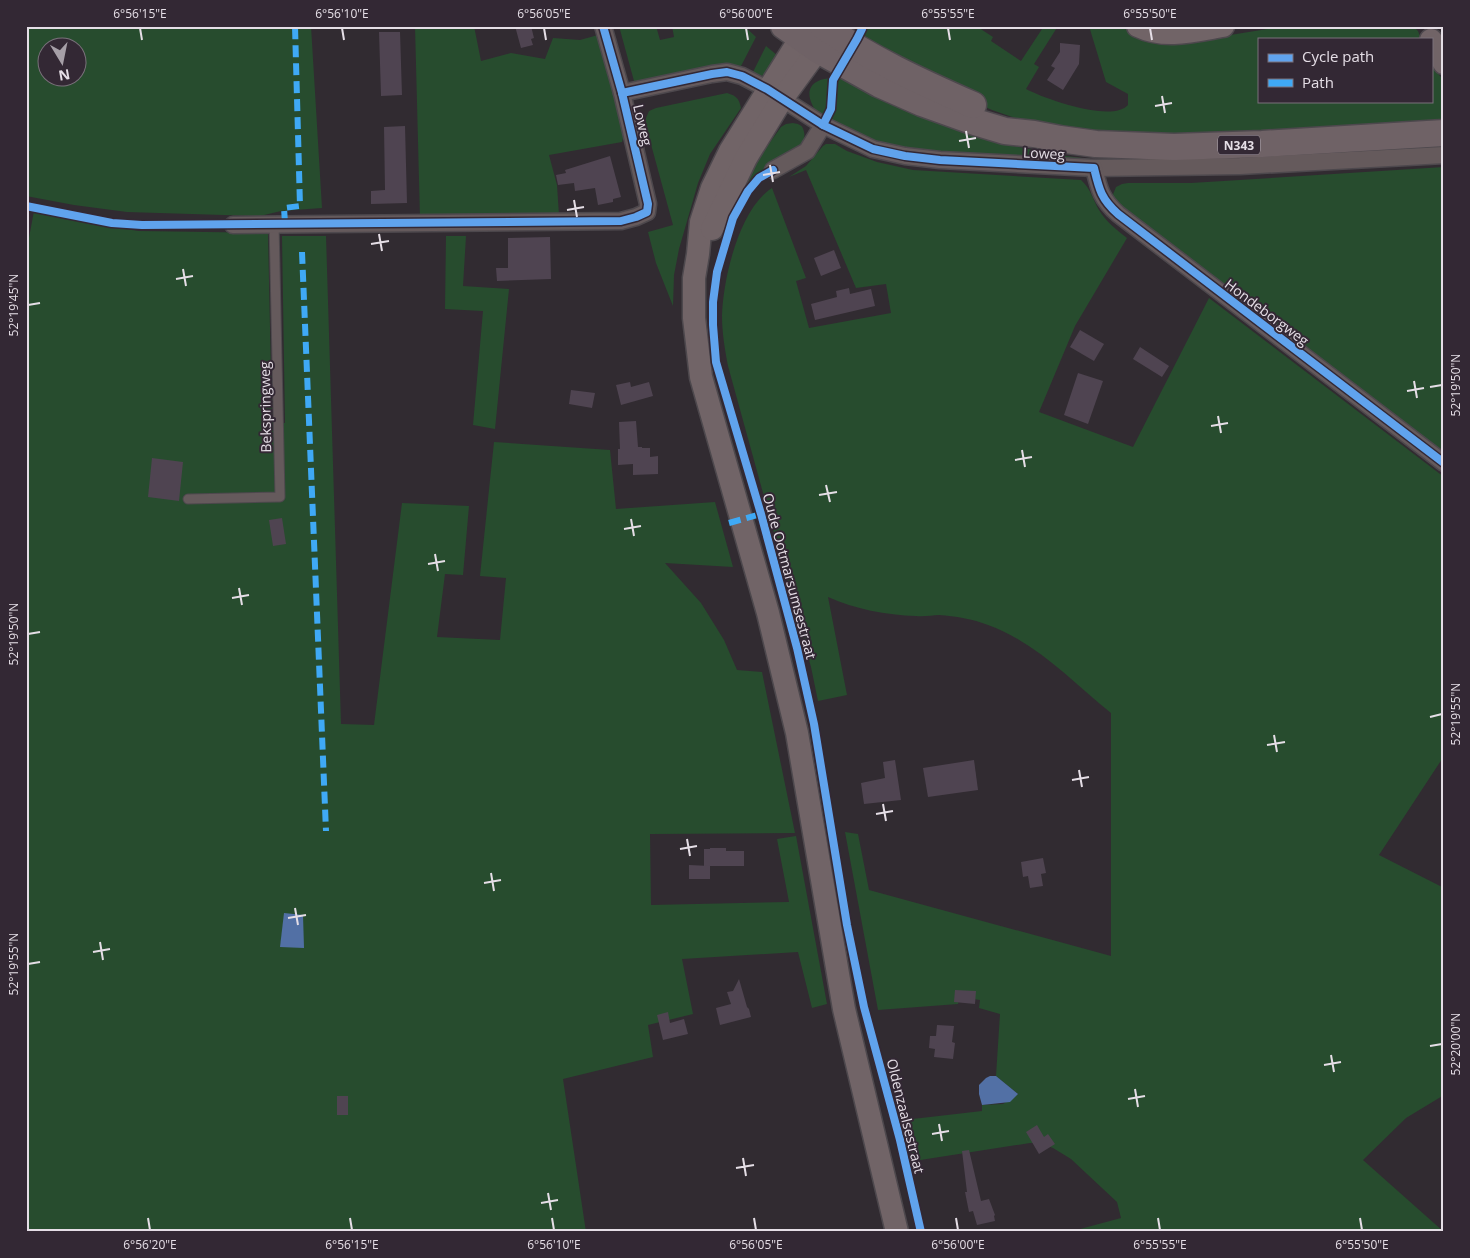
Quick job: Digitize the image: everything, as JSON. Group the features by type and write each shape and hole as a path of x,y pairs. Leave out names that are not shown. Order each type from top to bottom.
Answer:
{"main road":[{"path":"1138,26 1145,30 1169,34 1219,27"},
{"path":"1424,26 1430,38"},
{"path":"814,32 775,94 746,158 698,254 694,278 694,318 701,377 768,613 797,732 844,1009 897,1232"},
{"name":"N343","path":"814,32 878,84 922,103 1005,131 1096,144 1174,147 1262,144 1444,133"},
{"path":"1432,41 1444,63"}],"street":[{"path":"603,26 622,93"},
{"name":"Loweg","path":"233,224 621,220 636,217 647,212 648,204 622,93 727,72 742,76 775,94 823,125 873,149 905,156 940,160 1094,168 1240,166 1444,155"},
{"path":"774,170 807,151 823,125"},
{"name":"Hondeborgweg","path":"1094,168 1099,190 1107,205 1444,463"}],"lane":[{"name":"Bekspringweg","path":"188,499 280,497 274,223"}],"green space":[{"path":"26,26 311,26 322,208 281,211 260,216 127,212 26,196"},
{"path":"415,26 474,26 481,61 511,53 545,59 553,38 580,40 598,35 625,131 622,142 549,155 557,185 559,215 420,218"},
{"path":"619,26 656,26 660,40 674,37 672,26 744,26 756,37 740,68 648,82 634,81"},
{"path":"864,26 976,26 993,37 991,41 1021,61 1044,26 1058,26 1034,64 1039,67 1026,89 1078,108 1108,112 1120,110 1128,105 1128,94 1106,82 1089,26 1121,26 1131,33 1187,42 1286,26 1413,26 1418,31 1421,38 1258,38 1258,102 1432,102 1432,61 1439,75 1444,80 1444,126 1103,137 1018,119 992,110 937,85 863,36"},
{"path":"766,46 778,56 767,75 758,76 753,72"},
{"path":"840,77 983,137 1013,146 1058,155 1124,163 959,157 882,146 818,114 810,99 810,89 817,81"},
{"path":"727,93 737,98 741,108 710,154 698,183 679,249 674,275 673,306 656,263 648,232 673,225 646,126 646,118 649,111 656,108"},
{"path":"793,123 803,128 804,139 801,146 787,158 752,181 738,197 748,175 781,127"},
{"path":"826,144 835,144 847,151 877,162 913,170 1081,180 1084,183 1102,214 1112,226 1127,238 1075,326 1039,412 1133,447 1209,298 1444,477 1444,756 1379,855 1444,888 1444,1095 1406,1118 1363,1160 1444,1232 1069,1232 1121,1218 1117,1202 1071,1159 1053,1148 1040,1143 1030,1143 914,1161 904,1120 982,1111 982,1105 1003,1104 1018,1094 996,1076 1000,1014 979,1008 980,1000 960,997 958,1004 878,1010 845,832 858,834 869,890 1111,956 1111,713 1038,652 1006,633 988,625 970,619 951,616 882,613 849,605 828,597 847,695 818,701 811,667 728,366 722,316 730,265 742,228 760,198 772,188 806,278 796,281 809,328 891,313 886,284 856,288 806,170 789,177 806,166"},
{"path":"1444,167 1444,459 1118,209 1112,197 1116,187 1128,183 1191,183"},
{"path":"34,211 103,226 139,231 268,233 272,422 285,423 282,236 326,236 341,724 374,725 402,503 469,506 463,575 445,574 437,637 500,640 506,578 480,576 494,442 610,450 616,509 715,502 733,567 665,563 701,603 724,640 737,670 762,672 795,833 650,834 651,905 789,902 777,839 796,836 827,1004 812,1008 798,952 682,959 693,1014 648,1025 653,1057 563,1079 586,1232 26,1232 26,254"},
{"path":"446,236 466,236 463,286 509,289 495,429 473,425 483,311 445,309"}],"water":[{"path":"284,913 303,915 304,948 280,947"},
{"path":"990,1076 996,1076 1018,1094 1010,1102 982,1105 979,1085"}],"building":[{"path":"515,26 531,26 534,38 531,39 533,45 521,48"},
{"path":"379,32 400,32 402,95 381,96"},
{"path":"1060,43 1080,45 1079,64 1063,90 1047,80 1055,68 1051,66 1060,52"},
{"path":"405,126 407,203 371,204 371,191 385,190 384,127"},
{"path":"610,156 621,197 613,199 613,202 598,205 595,188 575,191 574,183 558,185 556,175 566,173 565,170"},
{"path":"550,237 551,279 497,281 496,268 508,268 508,238"},
{"path":"834,250 841,268 821,276 814,258"},
{"path":"849,288 850,294 871,289 875,306 815,320 811,304 837,297 836,291"},
{"path":"1080,330 1104,344 1094,361 1070,347"},
{"path":"1140,347 1169,366 1162,377 1133,359"},
{"path":"1078,373 1103,381 1088,424 1064,415"},
{"path":"630,382 631,387 649,382 653,396 621,405 616,385"},
{"path":"571,390 595,393 592,408 569,404"},
{"path":"636,421 638,447 650,448 650,457 658,456 658,474 633,475 633,464 618,465 618,449 620,449 619,422"},
{"path":"152,458 183,462 179,501 148,497"},
{"path":"282,518 286,544 273,546 269,520"},
{"path":"895,760 901,800 864,804 861,783 885,778 883,762"},
{"path":"974,760 978,790 928,797 923,768"},
{"path":"726,848 726,851 744,851 744,866 704,866 704,849"},
{"path":"1043,858 1046,873 1041,874 1043,886 1030,888 1028,876 1023,877 1021,862"},
{"path":"689,865 710,866 710,879 689,879"},
{"path":"739,979 751,1017 720,1025 716,1008 731,1004 727,992 733,991"},
{"path":"955,990 976,991 975,1004 954,1002"},
{"path":"668,1012 670,1023 684,1019 688,1034 663,1040 657,1015"},
{"path":"937,1025 954,1026 952,1042 955,1043 953,1059 934,1057 935,1049 929,1048 930,1036 936,1036"},
{"path":"337,1096 348,1096 348,1115 337,1115"},
{"path":"1037,1125 1044,1137 1048,1134 1055,1144 1039,1154 1026,1132"},
{"path":"969,1150 981,1201 989,1199 995,1215 995,1221 977,1225 973,1211 969,1212 965,1192 967,1192 962,1151"}],"marked path":[{"path":"285,223 284,208 300,206 295,26"},
{"path":"302,252 326,831"},
{"path":"729,523 761,514"}],"cycle path":[{"path":"26,206 112,223 142,225 621,221 636,217 647,212 648,204 622,93 603,26"},
{"path":"823,125 831,109 833,80 857,39 862,26"},
{"path":"622,93 727,72 742,76 767,89 823,125 873,149 905,156 940,160 1094,168 1102,193 1118,214 1444,463"},
{"name":"Oude Ootmarsumsestraat","path":"773,170 759,178 748,191 733,218 717,272 713,302 716,362 761,514 797,648 814,724 847,925 864,1007 900,1140 921,1232"}]}
